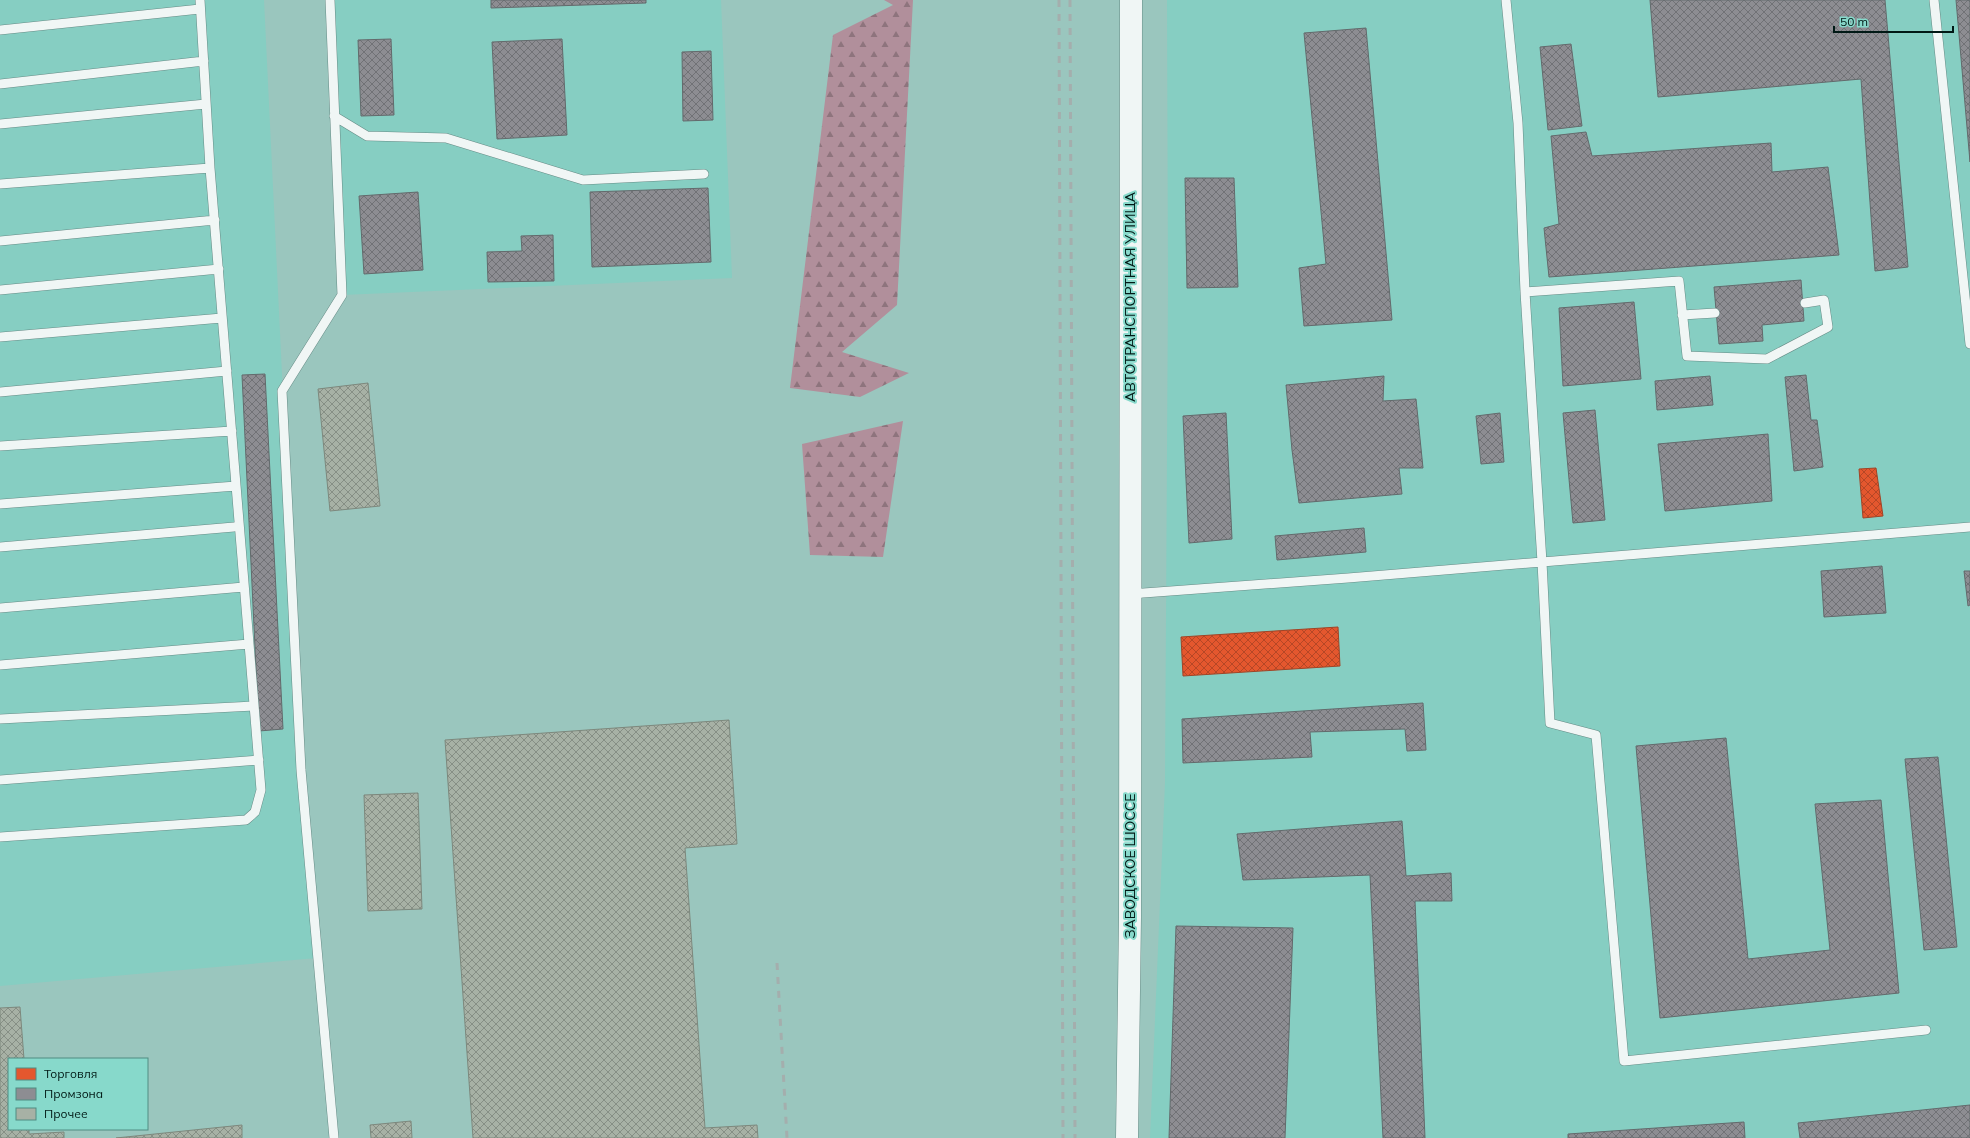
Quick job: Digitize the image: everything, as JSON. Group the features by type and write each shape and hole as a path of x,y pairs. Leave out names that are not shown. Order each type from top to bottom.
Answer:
{"main road":[{"name":"АВТОТРАНСПОРТНАЯ УЛИЦА","path":"1130,594 1131,0"},
{"name":"ЗАВОДСКОЕ ШОССЕ","path":"1127,1138 1130,916 1130,594"}],"lane":[{"path":"330,0 342,295 282,392 301,770 334,1138"},
{"path":"1506,0 1518,123 1525,292 1542,562 1550,723 1596,736 1624,1061 1926,1030"},
{"path":"1934,0 1970,344"},
{"path":"0,30 200,4 214,220 261,790 255,812 246,820 0,837"},
{"path":"0,84 204,61"},
{"path":"0,124 206,104"},
{"path":"334,116 367,136 446,138 583,180 704,174"},
{"path":"0,184 210,168"},
{"path":"0,241 214,220"},
{"path":"0,290 219,269"},
{"path":"1525,292 1679,281 1686,356 1767,359 1828,327 1824,300 1805,303"},
{"path":"1682,315 1715,313"},
{"path":"0,337 222,318"},
{"path":"0,392 227,371"},
{"path":"0,446 232,431"},
{"path":"0,504 236,486"},
{"path":"0,547 234,527"},
{"path":"1130,594 1348,578 1970,527"},
{"path":"0,608 244,587"},
{"path":"0,665 249,644"},
{"path":"0,718 254,706"},
{"path":"0,780 259,760"}],"shaded area":[{"path":"0,0 264,0 301,770 317,958 0,986"},
{"path":"330,0 721,0 732,278 342,295"},
{"path":"1167,0 1970,0 1970,1138 1150,1138 1165,783 1168,285"}],"green space":[{"path":"884,0 913,0 897,305 842,352 909,373 860,397 790,388 833,35 893,5"},
{"path":"903,421 883,557 810,555 802,444"}],"building: Торговля":[{"path":"1876,468 1883,516 1863,518 1859,469"},
{"path":"1338,627 1340,666 1183,676 1181,637"}],"building: Промзона":[{"path":"491,0 646,0 646,3 491,8"},
{"path":"1650,0 1885,0 1908,267 1875,271 1861,79 1658,97"},
{"path":"1956,0 1970,0 1970,162"},
{"path":"1366,28 1392,320 1304,326 1299,268 1326,264 1304,33"},
{"path":"391,39 394,115 361,116 358,40"},
{"path":"562,39 567,135 497,139 492,42"},
{"path":"1571,44 1582,126 1548,130 1540,47"},
{"path":"711,51 713,120 683,121 682,52"},
{"path":"1586,132 1592,156 1771,143 1772,172 1828,167 1839,255 1549,277 1544,228 1559,224 1551,136"},
{"path":"1185,178 1234,178 1238,287 1187,288"},
{"path":"708,188 711,262 592,267 590,192"},
{"path":"418,192 423,270 364,274 359,196"},
{"path":"553,235 554,281 488,282 487,252 522,251 521,236"},
{"path":"1801,280 1804,321 1762,325 1763,341 1719,344 1714,287"},
{"path":"1634,302 1641,379 1563,386 1559,308"},
{"path":"265,374 283,729 259,731 242,375"},
{"path":"1806,375 1811,420 1817,420 1823,467 1794,471 1785,377"},
{"path":"1384,376 1383,401 1416,399 1423,468 1399,468 1402,494 1299,503 1286,385"},
{"path":"1710,376 1713,405 1657,410 1655,381"},
{"path":"1595,410 1605,520 1573,523 1563,413"},
{"path":"1226,413 1232,539 1189,543 1183,416"},
{"path":"1500,413 1504,462 1481,464 1476,416"},
{"path":"1768,434 1772,501 1665,511 1658,444"},
{"path":"1364,528 1366,552 1277,560 1275,536"},
{"path":"1882,566 1886,613 1824,617 1821,571"},
{"path":"1964,571 1970,571 1970,605 1968,606"},
{"path":"1423,703 1426,750 1407,751 1405,729 1310,732 1312,757 1183,763 1182,719"},
{"path":"1726,738 1748,959 1830,950 1815,804 1881,800 1899,993 1660,1018 1636,746"},
{"path":"1938,757 1957,947 1924,950 1905,759"},
{"path":"1402,821 1406,876 1451,873 1452,901 1415,901 1425,1138 1383,1138 1370,875 1243,880 1237,834"},
{"path":"1176,926 1293,928 1285,1138 1169,1138"},
{"path":"1970,1105 1970,1138 1800,1138 1798,1123"},
{"path":"1744,1122 1745,1138 1568,1138 1568,1134"}],"building: Прочее":[{"path":"368,383 380,506 330,511 318,389"},
{"path":"729,720 737,844 685,848 705,1128 757,1125 758,1138 473,1138 445,740"},
{"path":"418,793 422,909 368,911 364,795"},
{"path":"20,1007 24,1058 8,1058 8,1130 29,1130 29,1134 64,1132 64,1138 0,1138 0,1008"},
{"path":"411,1121 412,1138 371,1138 370,1125"},
{"path":"242,1125 242,1138 116,1138"}],"railway":[{"path":"1059,0 1063,1138"},
{"path":"1070,0 1075,1138"},
{"path":"777,963 787,1138"}]}
